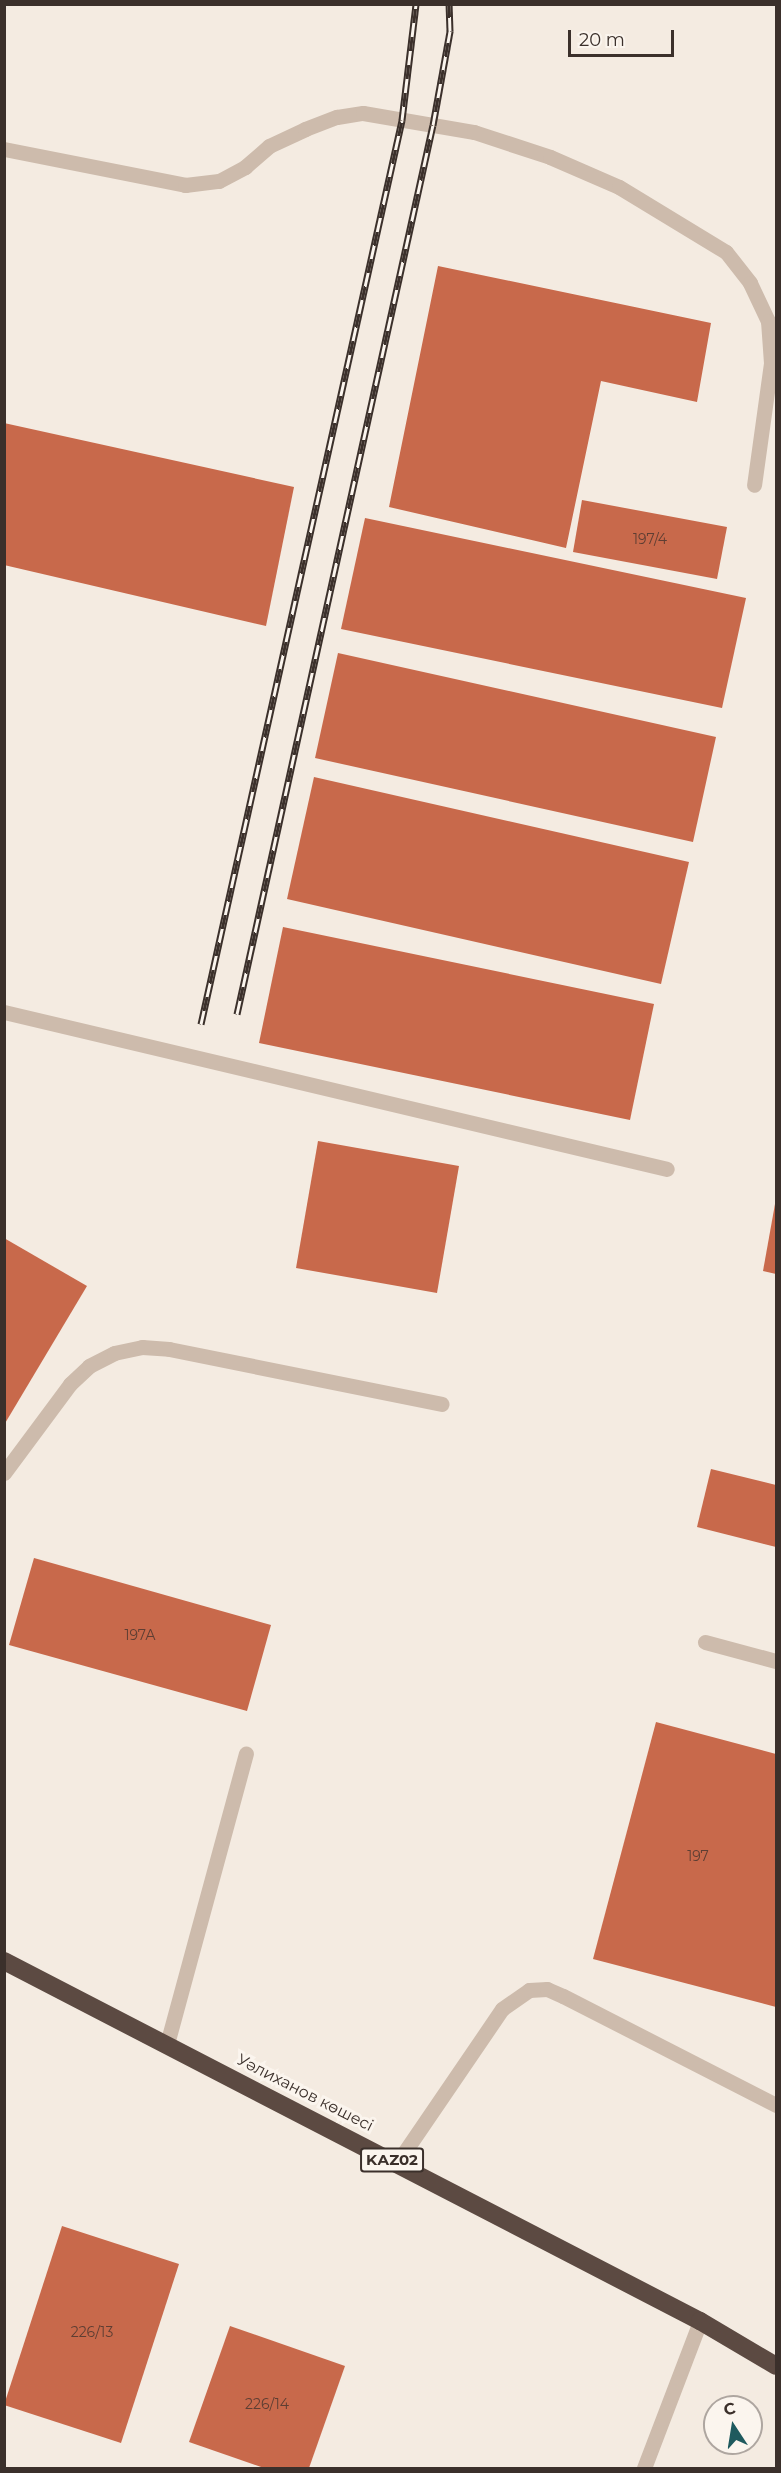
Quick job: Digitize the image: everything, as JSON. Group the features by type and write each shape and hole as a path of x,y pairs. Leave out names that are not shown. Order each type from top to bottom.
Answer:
{"highway":[{"name":"Уәлиханов көшесі","path":"4,1960 700,2321 777,2366"}],"lane":[{"path":"4,149 185,185 219,181 245,167 269,146 305,129 337,117 363,114 474,132 550,157 619,187 726,252 750,283 768,321 771,363 754,484"},
{"path":"4,1012 667,1169"},
{"path":"4,1473 70,1384 90,1366 114,1353 142,1347 169,1349 441,1404"},
{"path":"705,1642 777,1661"},
{"path":"167,2044 246,1754"},
{"path":"398,2163 502,2009 529,1990 547,1989 563,1996 777,2105"},
{"path":"644,2469 700,2321"}],"building":[{"path":"438,266 711,323 697,402 601,381 566,548 389,507"},
{"path":"4,423 294,487 266,626 4,565"},
{"path":"582,500 727,527 717,579 573,552"},
{"path":"365,518 746,598 722,708 341,629"},
{"path":"338,653 716,737 693,842 315,758"},
{"path":"314,777 689,862 661,984 287,899"},
{"path":"283,927 654,1004 630,1120 259,1043"},
{"path":"318,1141 459,1166 437,1293 296,1268"},
{"path":"776,1204 776,1274 763,1271"},
{"path":"4,1238 87,1286 4,1425"},
{"path":"711,1469 776,1485 776,1547 697,1527"},
{"path":"34,1558 271,1625 247,1711 9,1645"},
{"path":"656,1722 776,1754 776,2007 593,1959"},
{"path":"62,2226 179,2264 121,2443 4,2405"},
{"path":"230,2326 345,2366 309,2468 264,2468 189,2442"}],"railway":[{"path":"201,1024 402,120 416,4"},
{"path":"237,1014 433,125 450,31 449,4"}]}
